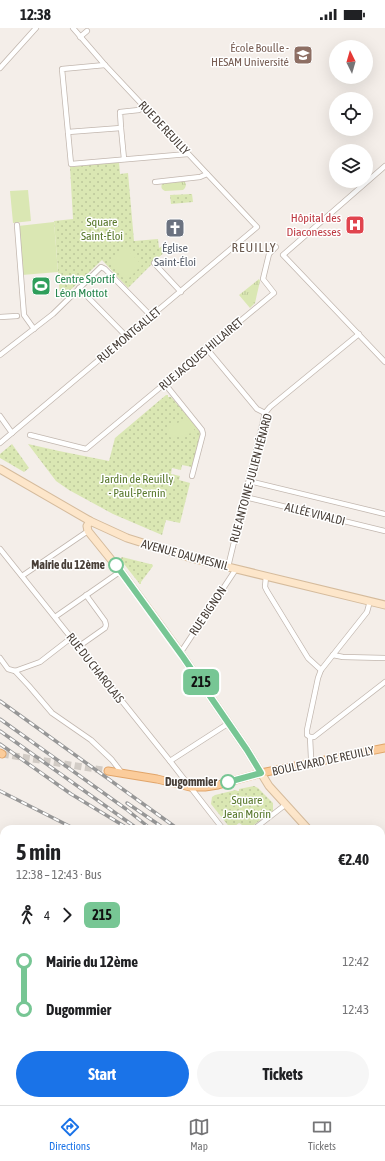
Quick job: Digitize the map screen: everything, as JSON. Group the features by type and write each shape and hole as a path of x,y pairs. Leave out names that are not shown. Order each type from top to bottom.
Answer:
{"main road":[{"name":"AVENUE DAUMESNIL","path":"0,468 90,521 128,538 172,553 385,605"},
{"path":"90,521 88,531 121,572 179,651 229,723 269,786 304,825"},
{"name":"BOULEVARD DE REUILLY","path":"108,771 157,779 190,787 218,785 261,773 385,748"}],"street":[{"path":"0,68 36,28"},
{"name":"RUE DE REUILLY","path":"73,28 188,154 258,227"},
{"path":"80,37 87,31"},
{"path":"106,65 62,69 71,164 188,154"},
{"path":"124,159 120,112 139,110 144,106"},
{"path":"68,132 122,128"},
{"path":"385,166 283,255 385,362"},
{"path":"155,182 200,177 207,174"},
{"path":"16,225 24,316 34,328"},
{"name":"RUE MONTGALLET","path":"0,443 258,227"},
{"name":"RUE JACQUES HILLAIRET","path":"30,435 86,449 274,294 262,279 269,254 276,246"},
{"path":"154,263 181,292"},
{"path":"0,355 53,314 101,268 104,268 151,316"},
{"path":"79,288 127,337"},
{"path":"0,317 17,316"},
{"name":"RUE ANTOINE-JULIEN HÉNARD","path":"228,567 265,413 270,407 359,334"},
{"path":"207,349 257,409 265,413"},
{"path":"165,384 202,430 203,434 192,476"},
{"path":"0,416 12,433"},
{"name":"ALLÉE VIVALDI","path":"249,481 385,514"},
{"name":"ALLÉE VIVALDI","path":"245,497 385,531"},
{"path":"22,576 88,531"},
{"name":"RUE DU CHAROLAIS","path":"0,550 220,825"},
{"name":"RUE BIGNON","path":"179,651 183,649 236,569"},
{"path":"55,617 121,572"},
{"path":"266,576 266,592 308,658 321,670"},
{"path":"78,647 106,626 105,622 86,595"},
{"path":"311,758 307,730 321,670 367,612 370,601"},
{"path":"15,671 40,662 71,638"},
{"path":"333,655 342,657 385,658"},
{"path":"0,658 8,669"},
{"path":"0,668 15,671 52,713 91,740 112,760 122,773"},
{"path":"309,736 314,737 385,682"},
{"path":"170,761 229,723"},
{"path":"259,825 285,805"}],"green space":[{"name":"Square Saint-Éloi","path":"119,162 120,174 128,173 134,241 158,239 159,248 167,243 171,247 128,288 102,260 61,299 54,221 73,219 70,167"},
{"path":"182,180 186,185 183,190 165,191 161,186 164,182"},
{"path":"28,190 31,221 13,223 10,191"},
{"path":"192,194 193,202 171,204 170,195"},
{"path":"54,222 58,272 22,275 18,226"},
{"path":"124,246 142,265 126,281 108,262"},
{"path":"259,279 260,281 255,303 250,308 239,295"},
{"name":"Jardin de Reuilly - Paul-Pernin","path":"166,395 171,397 201,432 192,467 182,465 181,470 172,468 171,474 180,476 179,480 190,483 180,523 166,520 162,535 113,514 69,490 56,481 28,444 109,461 115,438"},
{"path":"186,419 196,432 171,438 165,429"},
{"path":"12,444 29,468 24,472 0,458 0,454"},
{"path":"122,557 152,564 153,566 141,584 139,584 120,559"},
{"name":"Square Jean Morin","path":"254,786 258,788 273,803 273,811 254,825 242,825 239,823 236,825 228,825 211,804 212,797 236,790 239,791 239,789"}],"tunnel":[{"path":"2,754 108,771"}],"railway":[{"path":"0,701 172,825"},
{"path":"0,719 146,825"},
{"path":"0,731 132,825"},
{"path":"0,744 71,794 122,825"},
{"path":"0,791 67,825"},
{"path":"127,803 159,825"}],"bus line":[{"name":"215","path":"116,565 183,657 247,750 261,773 228,782"}],"place":[{"name":"École Boulle - HESAM Université","path":"303,55"},
{"name":"Hôpital des Diaconesses","path":"355,225"},
{"name":"Église Saint-Éloi","path":"175,228"},
{"name":"Centre Sportif Léon Mottot","path":"41,286"},
{"name":"Mairie du 12ème","path":"116,565"},
{"name":"Dugommier","path":"228,782"}],"district":[{"name":"REUILLY","path":"254,247"}]}
